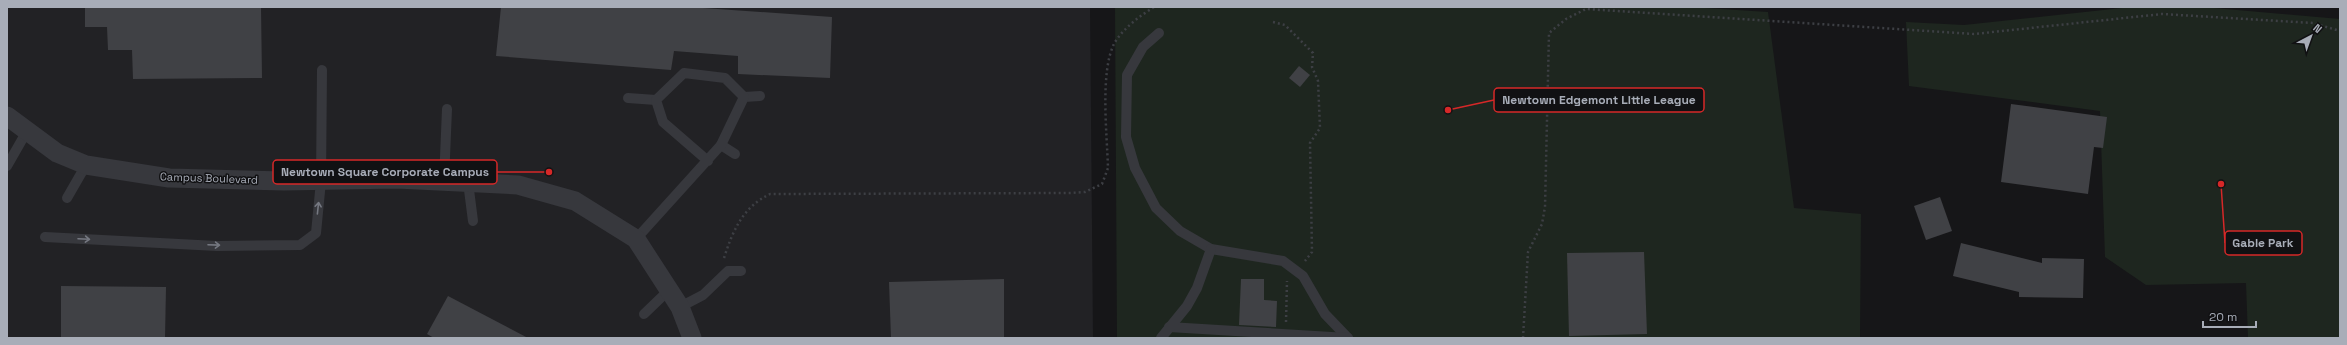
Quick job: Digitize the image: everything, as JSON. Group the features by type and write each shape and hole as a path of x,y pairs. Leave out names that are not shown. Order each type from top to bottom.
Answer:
{"street":[{"name":"Campus Boulevard","path":"7,116 57,153 86,165 169,178 321,181 397,179 468,182 518,185 575,200 636,239 680,307 692,338"}],"lane":[{"path":"1159,33 1143,48 1127,75 1126,137 1136,168 1156,208 1180,231 1211,249 1283,261 1303,276 1325,314 1348,338"},
{"path":"45,237 217,246 300,245 316,233 321,181 322,70"},
{"path":"628,98 656,100 684,73 725,78 744,97 760,96"},
{"path":"636,239 721,145 744,97"},
{"path":"656,100 663,122 708,161"},
{"path":"444,181 447,109"},
{"path":"7,166 27,131"},
{"path":"721,145 735,154"},
{"path":"67,198 86,165"},
{"path":"468,182 473,221"},
{"path":"1161,338 1187,306 1198,288 1211,249"},
{"path":"680,307 703,295 728,271 741,271"},
{"path":"644,314 669,290"},
{"path":"1169,327 1348,338"}],"path":[{"path":"728,271 724,259 730,240 740,220 756,200 770,194 1070,193 1085,192 1102,184 1108,168 1107,63 1115,43 1136,18 1154,7"},
{"path":"1523,338 1528,252 1542,224 1545,208 1549,33 1566,19 1586,8 1974,34 2162,14 2313,23 2340,31"},
{"path":"1273,22 1285,25 1312,53 1312,67 1318,81 1320,128 1310,143 1312,252 1288,280 1285,334"}],"shaded area":[{"path":"7,7 1090,7 1093,338 7,338"},
{"path":"1115,7 1690,7 1768,12 1794,208 1861,214 1860,338 1117,338"},
{"path":"2131,7 2203,7 2340,19 2340,338 2248,338 2246,283 2146,285 2105,257 2100,111 1909,86 1906,22 1964,25"}],"building":[{"path":"85,7 261,7 262,78 133,79 132,50 108,50 107,27 85,27"},
{"path":"501,7 689,7 832,17 830,78 738,74 738,56 674,51 671,70 496,56"},
{"path":"1299,66 1310,75 1300,87 1289,78"},
{"path":"2011,104 2107,117 2103,148 2094,147 2088,194 2001,182"},
{"path":"1940,197 1952,231 1926,240 1914,206"},
{"path":"1961,243 2042,263 2042,258 2084,259 2083,298 2019,297 2019,292 1953,276"},
{"path":"1644,252 1647,334 1569,336 1567,253"},
{"path":"1004,279 1004,338 891,338 889,282"},
{"path":"1241,279 1264,279 1264,300 1277,301 1276,327 1239,325"},
{"path":"61,286 166,287 165,338 61,338"},
{"path":"448,296 528,338 434,338 427,334"}],"place":[{"name":"Newtown Edgemont Little League","path":"1448,110"},
{"name":"Newtown Square Corporate Campus","path":"549,172"},
{"name":"Gable Park","path":"2221,184"}]}
